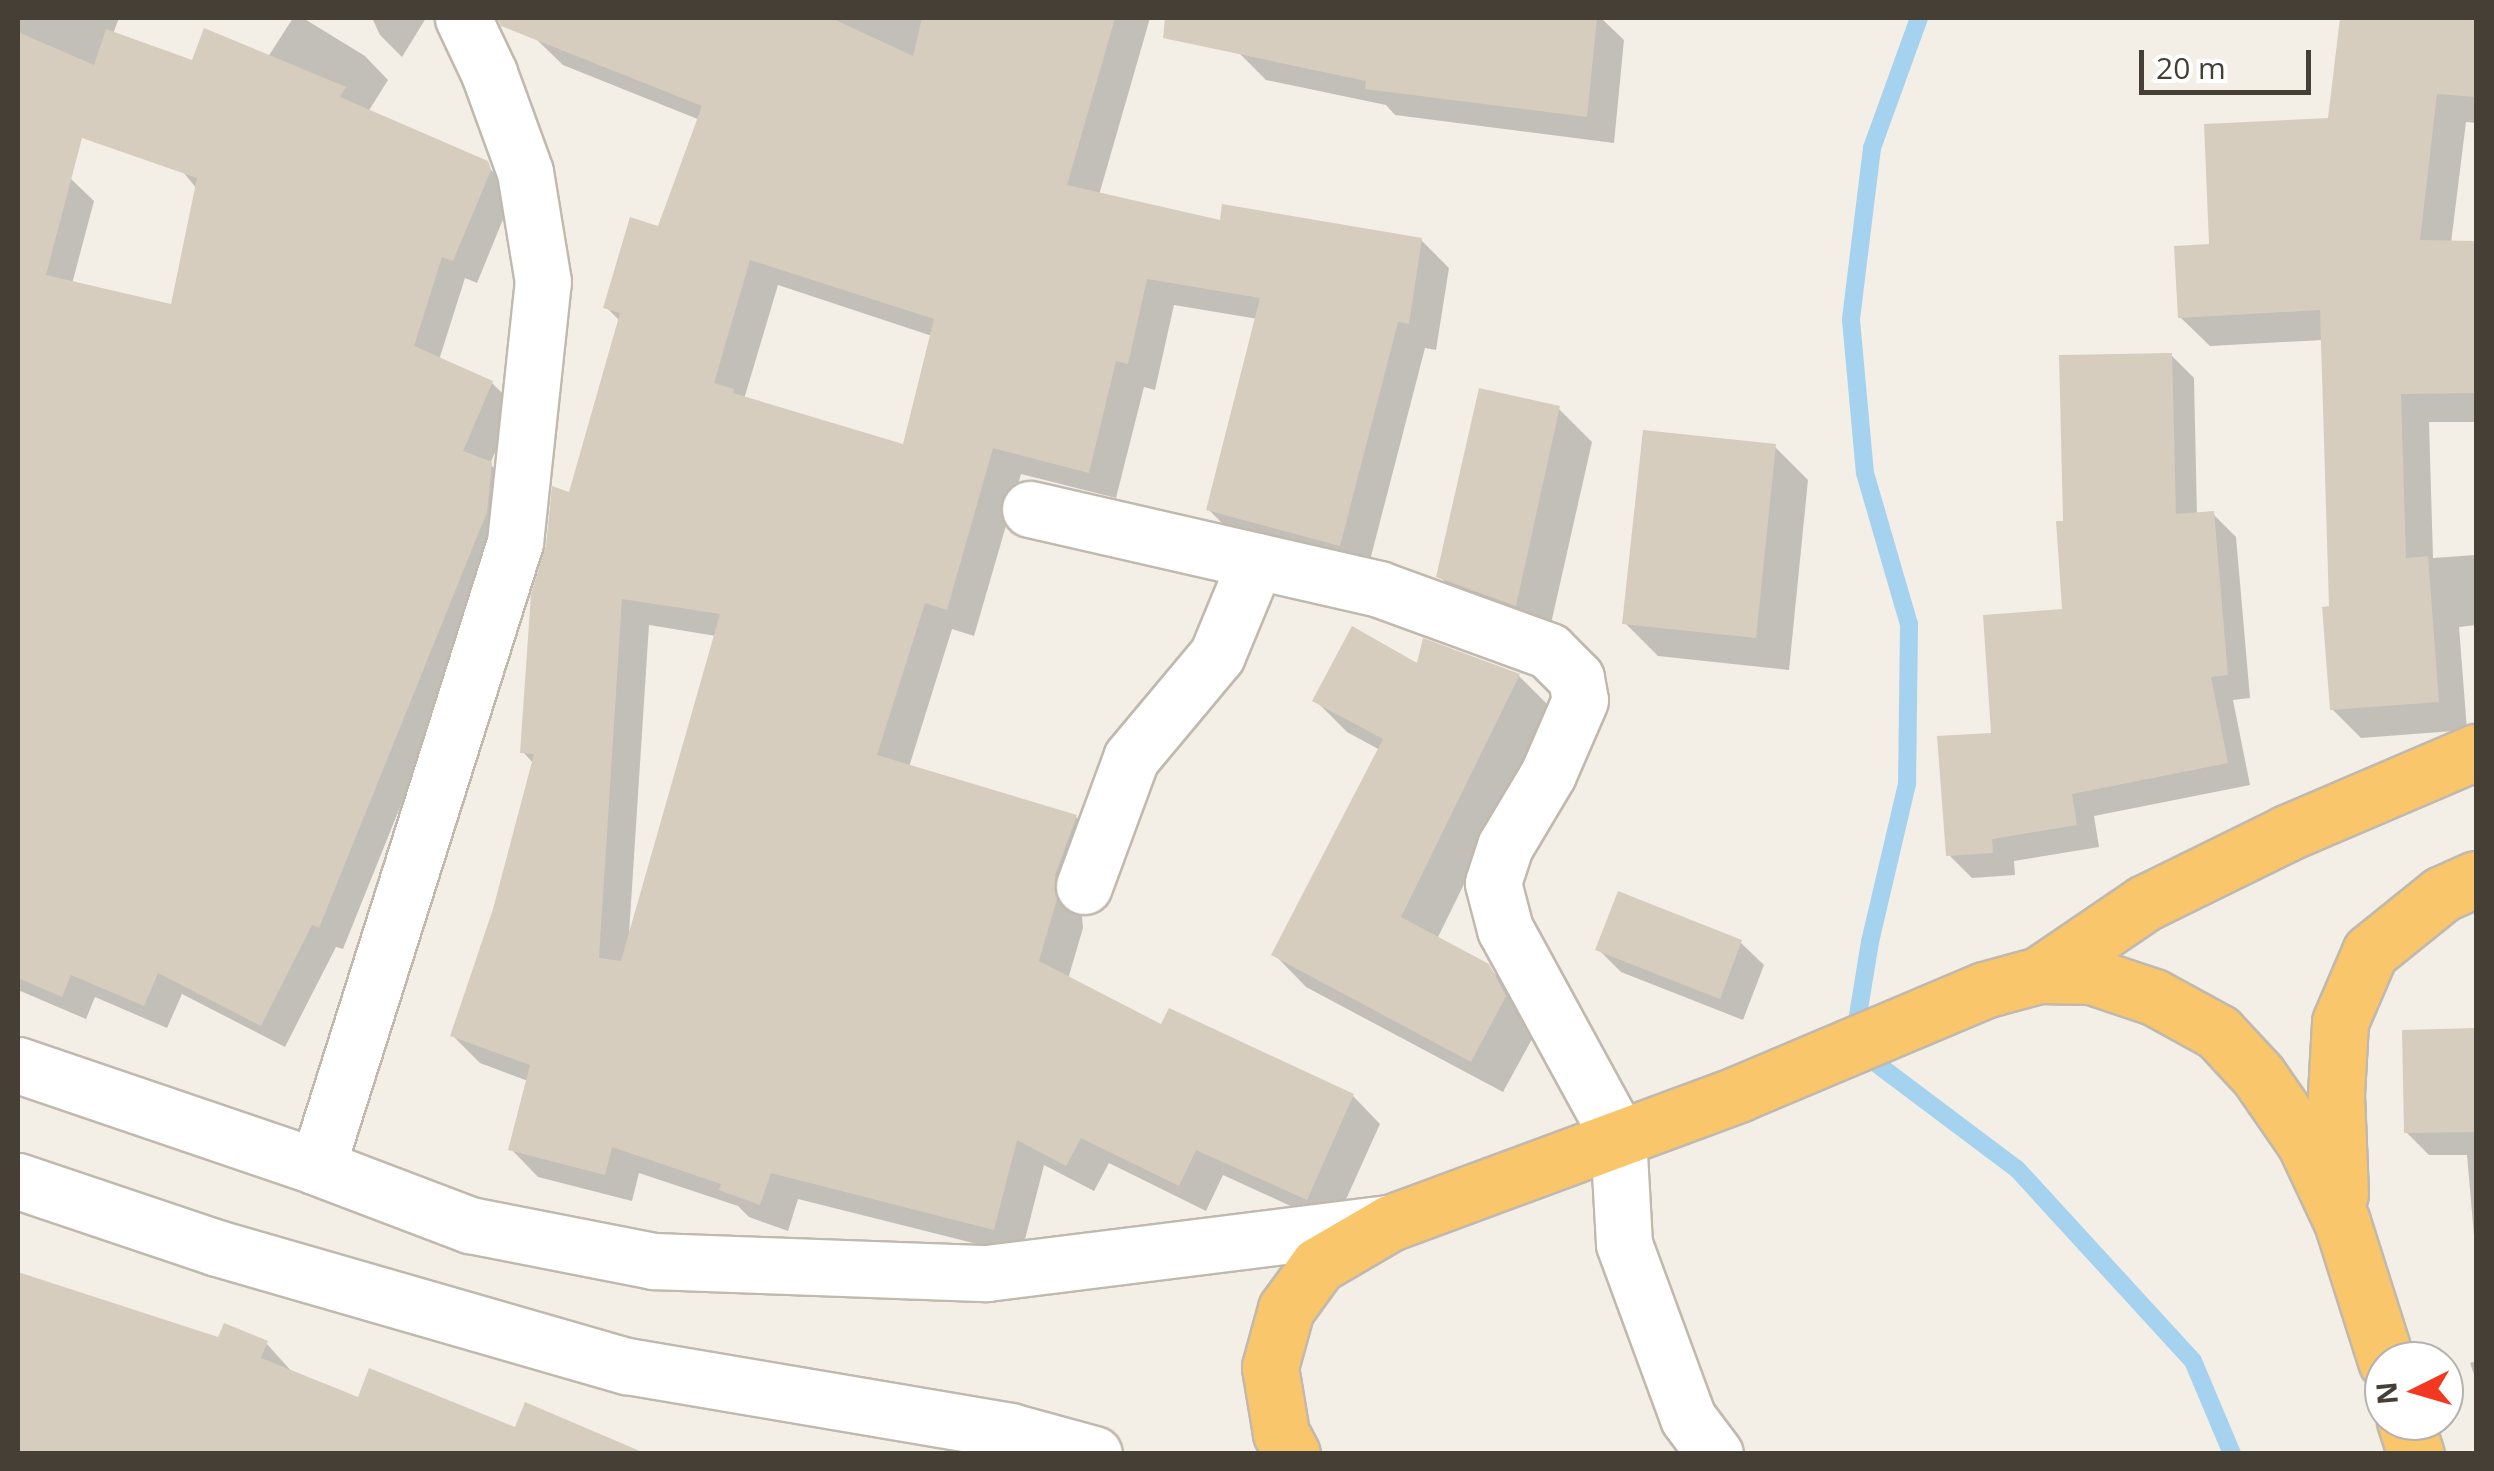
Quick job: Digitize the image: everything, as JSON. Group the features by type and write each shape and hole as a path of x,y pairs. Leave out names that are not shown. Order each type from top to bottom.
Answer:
{"highway":[{"path":"2040,975 2145,903 2286,833 2476,752"},
{"path":"2342,1222 2336,1094 2340,1022 2370,952 2442,894 2476,878"},
{"path":"1292,1454 1281,1433 1270,1366 1286,1309 1318,1264 1390,1223 1738,1094 1984,990 2040,975 2090,976 2154,996 2218,1032 2258,1075 2305,1143 2342,1222 2380,1341"}],"street":[{"path":"317,1167 515,542 543,282 525,172 490,73 462,18"},
{"path":"1030,508 1379,589 1549,651 1576,678 1580,700 1548,774 1504,846 1493,882 1505,928 1618,1136 1624,1244 1688,1418 1715,1454"},
{"path":"1084,886 1131,758 1217,655 1256,561"},
{"path":"18,1065 317,1167 470,1226 653,1261 986,1274 1390,1223"},
{"path":"18,1181 216,1248 626,1366 1010,1431 1094,1454"}],"building":[{"path":"497,18 831,18 913,56 922,18 1115,18 1067,185 1220,220 1222,204 1422,238 1409,324 1398,322 1340,546 1206,510 1260,298 1147,279 1128,364 1116,361 1089,473 993,448 947,610 925,603 877,755 1077,815 1055,875 1057,899 1039,961 1161,1024 1169,1008 1354,1094 1307,1200 1196,1150 1179,1186 1081,1138 1066,1166 1017,1140 994,1230 771,1173 760,1205 719,1190 721,1184 612,1147 605,1175 508,1150 530,1065 450,1036 493,909 534,754 520,753 531,594 546,545 552,486 569,492 620,313 603,308 630,217 658,226 702,106 501,26","holes":["750,260 934,319 903,444 733,393 734,389 714,383","622,599 720,614 621,961 599,958"]},
{"path":"1165,18 1597,18 1587,117 1365,89 1366,81 1163,38"},
{"path":"2340,18 2476,18 2476,97 2437,94 2420,240 2476,241 2476,393 2401,394 2406,558 2428,556 2439,702 2330,710 2322,607 2329,606 2320,310 2178,318 2174,246 2209,244 2204,124 2328,118"},
{"path":"204,28 346,87 340,97 488,161 491,170 453,261 442,257 414,346 493,381 463,451 492,462 487,512 319,928 312,925 261,1026 158,973 144,1006 71,975 62,997 18,978 18,32 94,65 106,29 192,60","holes":["82,138 197,178 171,304 46,275"]},
{"path":"2172,353 2176,514 2214,511 2228,675 2211,677 2228,763 2072,794 2077,825 1992,839 1993,853 1946,856 1937,736 1991,733 1983,615 2062,609 2056,521 2063,521 2059,355"},
{"path":"1479,388 1560,406 1516,606 1436,577"},
{"path":"1643,430 1776,444 1756,638 1622,624"},
{"path":"1352,626 1417,663 1423,638 1520,674 1401,917 1489,964 1506,996 1471,1062 1271,955 1383,739 1312,701"},
{"path":"1618,891 1742,940 1720,999 1595,950"},
{"path":"2475,1028 2476,1132 2404,1133 2402,1030"},
{"path":"18,1272 218,1337 224,1323 268,1341 261,1358 358,1397 369,1368 515,1427 525,1402 647,1454 18,1454"}],"waterway":[{"path":"1919,18 1872,148 1851,320 1865,473 1909,624 1907,784 1870,942 1853,1046 2017,1169 2193,1361 2232,1454"}]}
